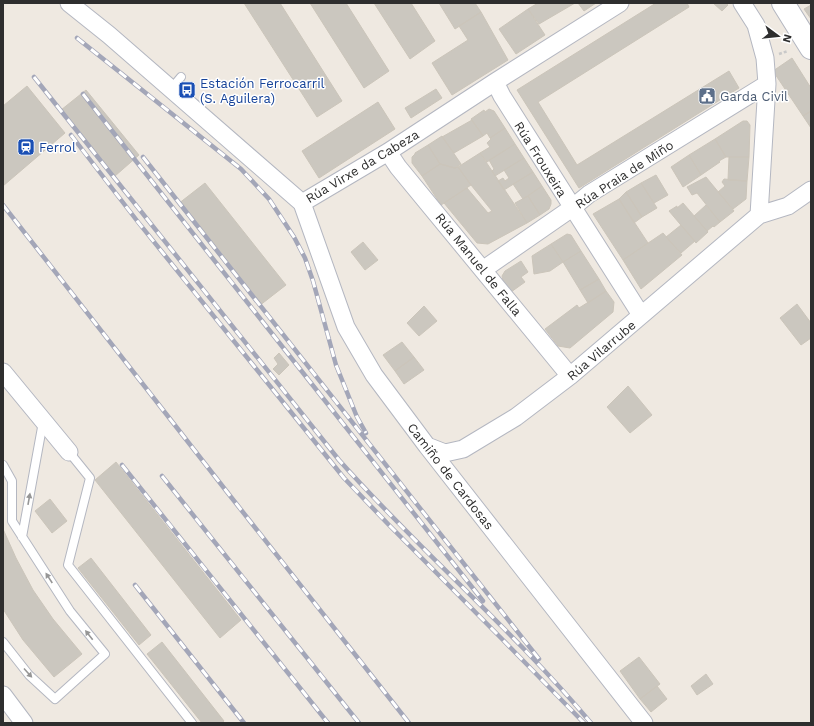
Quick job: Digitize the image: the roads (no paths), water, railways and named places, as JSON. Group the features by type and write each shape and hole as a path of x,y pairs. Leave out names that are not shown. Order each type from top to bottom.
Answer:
{"main road":[{"path":"783,3 811,48"}],"street":[{"name":"Rúa Virxe da Cabeza","path":"69,3 109,35 176,83 302,203 388,152 620,3"},
{"path":"742,3 756,25 765,58 767,84 759,215"},
{"name":"Rúa Frouxeira","path":"495,82 502,96 641,316"},
{"name":"Rúa Praia de Miño","path":"484,269 572,208 589,194 767,84"},
{"name":"Rúa Manuel de Falla","path":"388,152 398,167 484,269 570,376"},
{"name":"Rúa Vilarrube","path":"427,446 445,453 464,449 516,417 570,376 759,215 788,206 811,190"},
{"name":"Camiño de Cardosas","path":"302,203 346,327 374,374 427,446 644,723"},
{"path":"3,372 69,452"},
{"path":"3,695 14,717"}],"lane":[{"path":"22,537 43,420"},
{"path":"69,452 90,478 68,565 192,723"},
{"path":"3,465 12,481 12,521 70,611 105,654 55,699 29,675 3,642"}],"railway":[{"path":"77,38 241,169 269,199 294,237 305,258 313,281 336,365 357,417 366,433"},
{"path":"34,77 339,460 370,494 530,655 591,723"},
{"path":"83,94 483,601"},
{"path":"71,135 138,222 344,478 584,723"},
{"path":"143,157 539,659"},
{"path":"3,205 409,723"},
{"path":"122,465 328,723"},
{"path":"162,476 359,723"},
{"path":"135,585 244,723"}],"place":[{"name":"Estación Ferrocarril (S. Aguilera)","path":"187,90"},
{"name":"Garda Civil","path":"707,96"},
{"name":"Ferrol","path":"26,147"}]}
